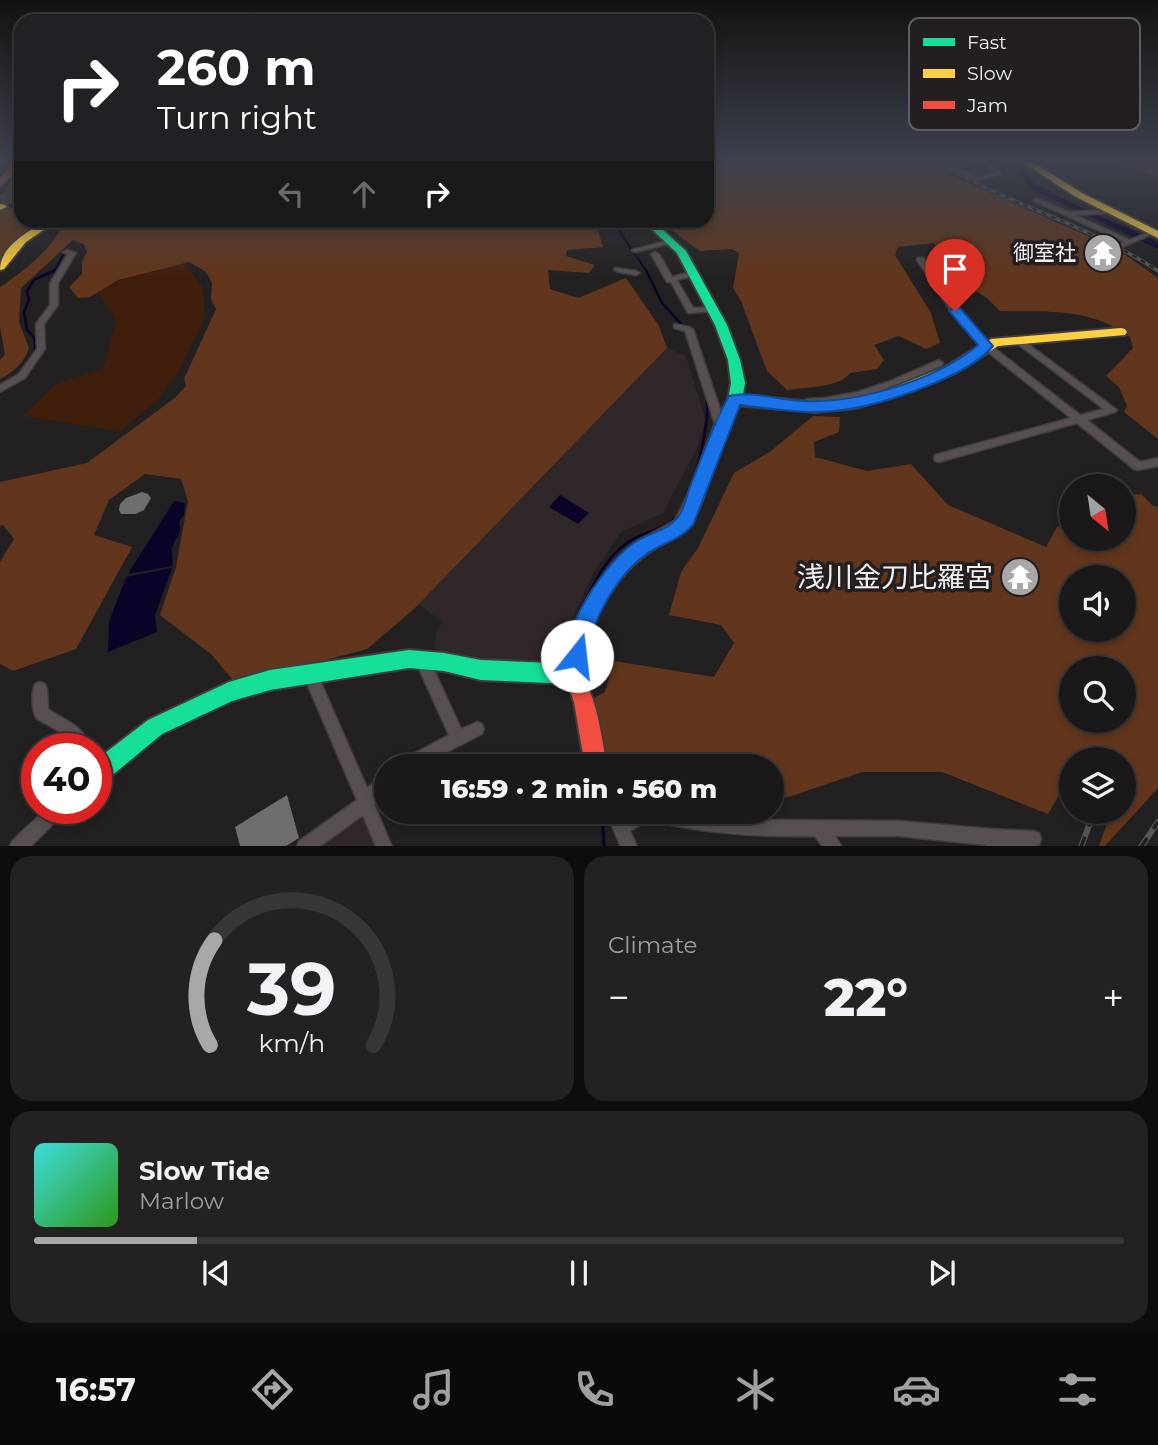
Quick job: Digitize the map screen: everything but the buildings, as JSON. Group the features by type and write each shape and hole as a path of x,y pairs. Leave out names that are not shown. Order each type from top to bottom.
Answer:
{"main road":[{"path":"1078,199 1096,212 1144,237"},
{"path":"0,267 22,240 41,228"},
{"path":"594,754 583,699 572,673 579,638 607,583 626,559 642,547 682,527 721,427 735,400 738,383 734,360 694,273 681,251 655,228"},
{"path":"735,400 843,405 911,387 967,362 995,342 1121,332"},
{"path":"112,761 155,727 180,714 229,692 270,680 383,662 422,660 481,670 572,673"}],"street":[{"path":"1036,200 1068,214 1144,237"},
{"path":"1068,214 1096,212"},
{"path":"1115,248 1144,237"},
{"path":"635,250 670,242"},
{"path":"0,389 22,376 41,349 37,332 40,320 54,305 54,283 72,253 67,252"},
{"path":"655,254 670,280 694,273"},
{"path":"921,260 955,311 986,346 1139,466 1158,462"},
{"path":"618,270 636,273"},
{"path":"673,279 691,311 712,309"},
{"path":"677,326 689,329 721,427"},
{"path":"939,458 1112,410 1018,341"},
{"path":"786,404 835,401 890,386 939,363"},
{"path":"422,660 458,738"},
{"path":"310,674 384,846"},
{"path":"40,689 41,713 57,725 76,733"},
{"path":"428,754 477,730"},
{"path":"305,846 366,803 374,792"},
{"path":"620,824 629,846"},
{"path":"697,824 733,829 820,830 870,827 993,842 1033,839"},
{"path":"18,846 40,825"},
{"path":"820,830 834,846"}],"shaded area":[{"path":"714,199 1005,199 1117,249 1158,278 1158,439 1124,412 1127,406 1119,387 1106,376 1133,348 1130,337 1115,327 1084,316 1000,311 963,282 934,243 898,247 895,255 931,313 940,343 926,349 899,336 874,345 884,360 877,369 850,373 838,382 830,384 787,390 767,371 741,301 733,288 739,253 732,249 700,251 669,228 714,228"},
{"path":"14,208 14,228 35,228 20,236 0,260 0,210"},
{"path":"62,228 597,228 603,247 567,250 566,256 595,265 589,273 548,270 550,289 578,298 626,278 659,326 667,348 414,609 367,649 236,684 212,655 160,615 176,567 188,501 181,479 145,474 109,500 94,535 132,547 76,649 13,671 0,664 0,562 14,539 3,525 0,526 0,482 87,463 176,397 186,386 184,379 216,309 211,299 212,283 206,272 189,262 118,280 90,297 78,298 69,287 82,274 82,262 87,252 84,244 73,240 21,288 19,322 29,348 18,366 0,379 0,360 5,354 0,327 0,287 38,258"},
{"path":"184,262 203,288 205,318 181,368 157,401 120,431 23,416 56,384 103,369 116,320 97,291 132,275"},
{"path":"667,348 686,356 704,415 705,422 697,448 663,513 620,533 593,574 551,664 523,664 435,650 436,633 442,622 419,604"},
{"path":"813,416 840,417 839,432 814,442 815,457 867,471 911,464 948,505 1046,547 1059,527 1059,551 1136,551 1136,494 1141,494 1158,507 1158,788 1136,812 1136,747 1059,747 1059,795 1048,814 942,772 862,772 789,797 784,797 784,754 607,754 600,738 592,699 605,692 614,661 714,677 734,643 721,625 669,615 681,572 698,548 734,473 771,451"},
{"path":"560,495 589,513 578,524 549,507"},
{"path":"174,501 185,503 184,515 179,521 179,534 172,548 172,566 128,574"},
{"path":"172,568 155,615 157,632 108,652 109,622 126,577"},
{"path":"367,809 384,846 318,846"},
{"path":"1107,824 1125,824 1105,846 1099,846"}],"waterway":[{"path":"1060,199 1158,246"},
{"path":"617,228 647,272"},
{"path":"54,272 64,253"},
{"path":"34,354 35,341 27,330 24,312 29,300 27,291 34,280 55,270"},
{"path":"647,272 662,303 684,327"},
{"path":"585,602 599,575 619,549 637,537 672,521 682,509 699,462 706,426 707,400"},
{"path":"577,621 585,602"},
{"path":"558,666 573,630"},
{"path":"563,682 573,697"},
{"path":"603,824 604,846"}],"railway":[{"path":"1013,199 1103,240 1158,271"},
{"path":"1142,846 1158,822"},
{"path":"1081,846 1090,824"}],"traffic: fast":[{"path":"655,228 681,251 721,325 734,360 738,383 735,400 721,427 695,498"},
{"path":"112,761 155,727 229,692 270,680 409,659 444,662 481,670 574,674"}],"traffic: slow":[{"path":"1088,199 1158,235"},
{"path":"0,267 22,240 41,228"},
{"path":"735,400 815,407 856,403 897,391 950,370 995,342 1121,332"}],"traffic: jam":[{"path":"594,754 584,702 574,675 576,655 587,619 606,584 618,569 643,547 681,526 695,498"}],"place":[{"name":"御室社","path":"1103,253"},
{"name":"浅川金刀比羅宮","path":"1020,577"}],"route":[{"path":"577,656 579,638 618,567 642,547 674,533 687,520 721,427 735,400 805,407 843,405 911,387 967,362 986,346 955,311"}]}
